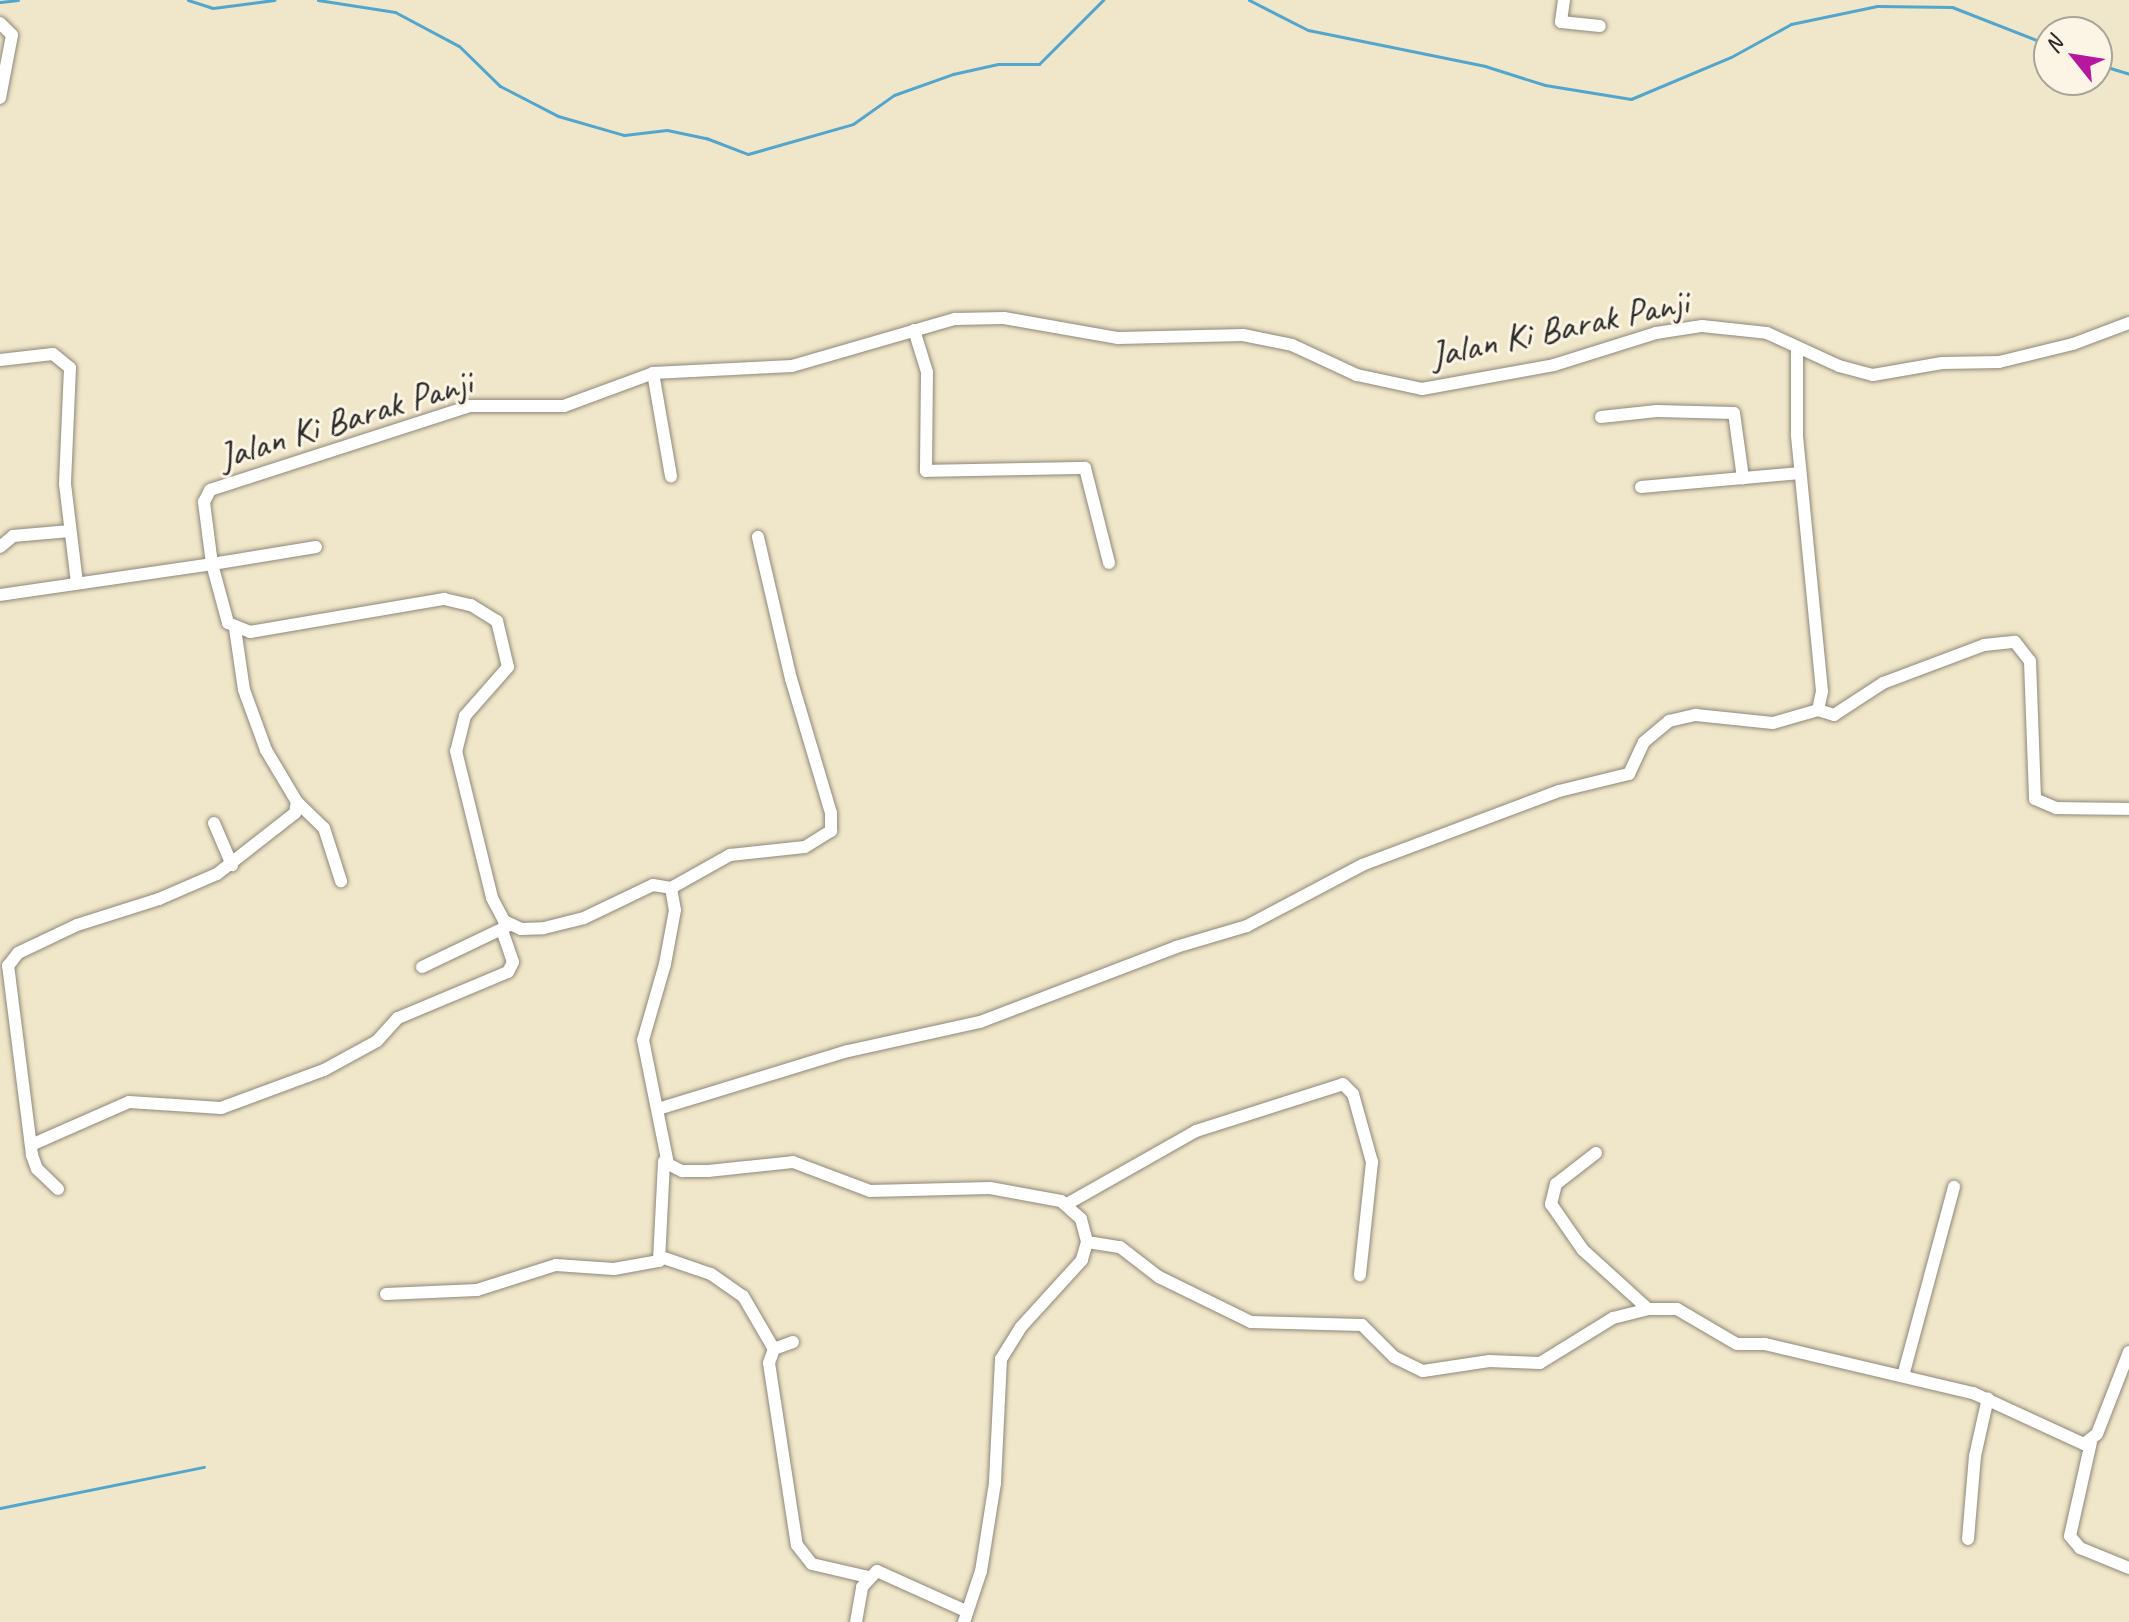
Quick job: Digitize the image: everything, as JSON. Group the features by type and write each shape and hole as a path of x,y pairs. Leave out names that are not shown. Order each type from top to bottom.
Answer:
{"street":[{"path":"1564,0 1561,22 1600,26"},
{"path":"0,23 12,35 0,98"},
{"name":"Jalan Ki Barak Panji","path":"235,628 222,614 212,564 204,502 210,490 470,406 564,406 653,373 792,366 974,316 1118,338 1243,335 1292,345 1357,375 1422,389 1554,365 1681,328 1751,330 1839,366 1897,374 1942,363 2007,360 2073,344 2129,323"},
{"path":"914,330 927,372 926,471 1085,468 1109,563"},
{"path":"1797,347 1800,473 1822,691 1818,710"},
{"path":"0,360 53,354 70,368 65,464 77,583"},
{"path":"653,373 671,476"},
{"path":"1601,417 1657,411 1734,413 1743,478"},
{"path":"1641,487 1800,473"},
{"path":"0,547 13,536 70,531"},
{"path":"422,967 506,928 531,929 564,924 653,885 671,888 730,855 805,847 831,831 831,813 791,679 758,537"},
{"path":"0,595 316,547"},
{"path":"31,1145 129,1102 221,1108 324,1070 377,1041 398,1018 508,972 513,962 506,928 492,898 456,751 465,716 508,667 497,621 471,605 444,599 250,632 235,628 237,665 266,750 297,802 324,828 341,881"},
{"path":"658,1109 848,1051 980,1022 1176,947 1247,926 1362,865 1559,791 1629,774 1644,742 1669,721 1696,715 1773,723 1818,710 1834,715 1883,683 1984,645 2015,642 2030,661 2035,799 2056,808 2129,809"},
{"path":"58,1189 37,1169 31,1145 10,960 77,925 159,899 232,865 295,813 297,802"},
{"path":"214,823 232,865"},
{"path":"661,1257 664,1161 658,1109 643,1040 665,964 675,910 671,888"},
{"path":"1067,1204 1205,1128 1275,1110 1343,1084 1353,1094 1372,1162 1360,1275"},
{"path":"1596,1153 1556,1184 1551,1204 1583,1250 1648,1309"},
{"path":"664,1161 682,1171 793,1162 870,1191 990,1188 1067,1204 1081,1219 1087,1242 1075,1271 1004,1351 993,1499 981,1571 965,1617 877,1571 868,1577 856,1622"},
{"path":"1903,1376 1954,1187"},
{"path":"1087,1242 1120,1247 1159,1277 1251,1322 1362,1325 1394,1357 1423,1371 1489,1361 1546,1361 1595,1326 1648,1309 1685,1311 1737,1344 1765,1344 1988,1398 2074,1442 2091,1442"},
{"path":"386,1294 477,1290 556,1265 627,1268 661,1257 711,1274 743,1296 774,1349 769,1363 801,1553 812,1564 868,1577"},
{"path":"774,1349 793,1342"},
{"path":"2129,1352 2091,1442 2070,1536 2080,1548 2129,1568"},
{"path":"1968,1539 1975,1456 1988,1398"}],"waterway":[{"path":"0,2 18,0"},
{"path":"188,0 213,8 274,0"},
{"path":"318,0 395,12 459,46 500,86 558,116 624,135 667,130 706,138 748,154 853,124 894,95 953,74 998,64 1039,64 1103,0"},
{"path":"1249,0 1308,30 1485,66 1545,85 1631,99 1731,57 1791,24 1877,6 1952,7 2033,39"},
{"path":"2113,69 2129,74"},
{"path":"0,1508 204,1467"}]}
